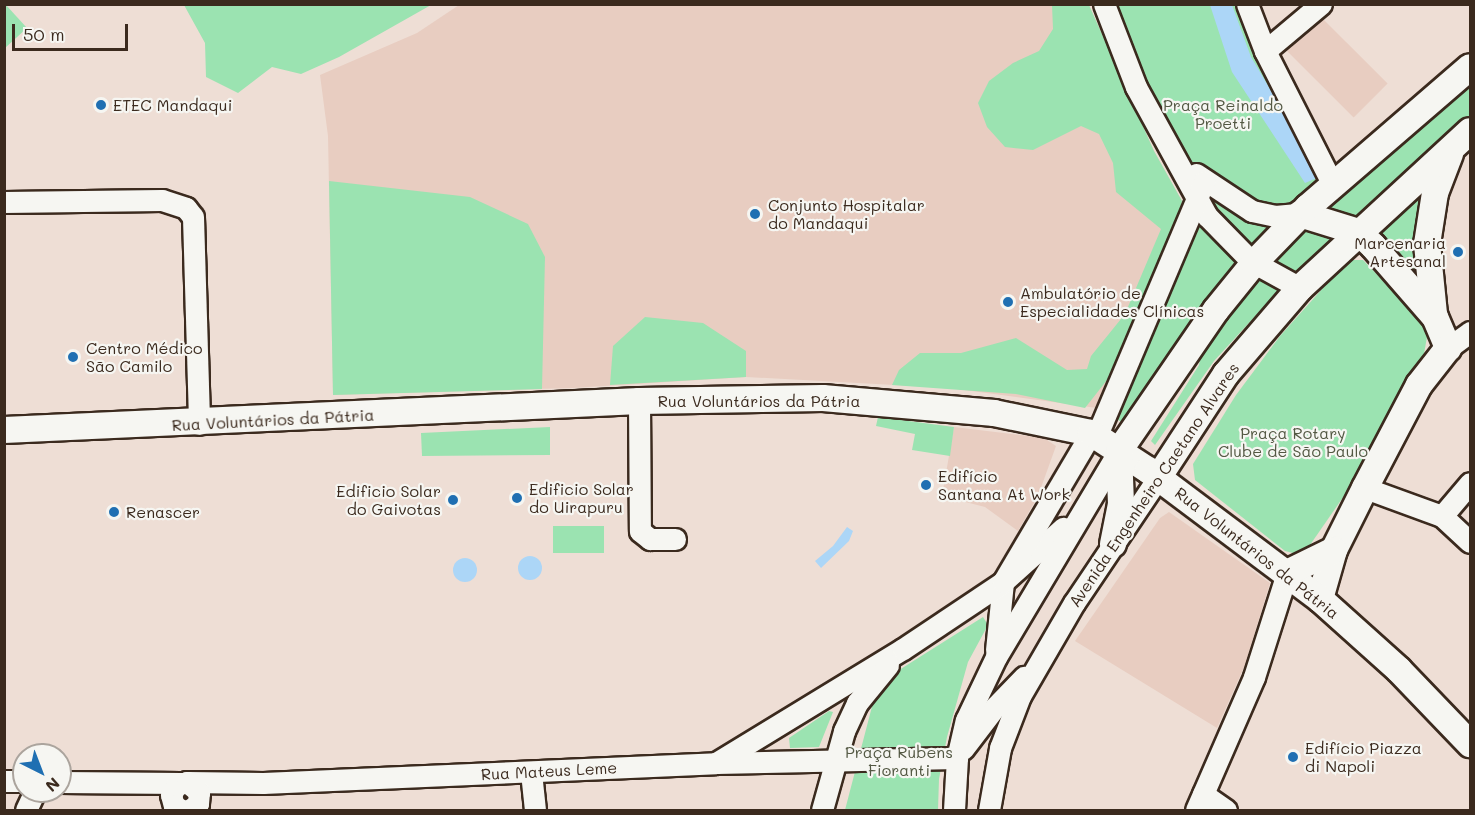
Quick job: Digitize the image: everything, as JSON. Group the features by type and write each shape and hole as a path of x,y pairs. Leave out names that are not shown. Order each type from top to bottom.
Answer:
{"main road":[{"path":"1113,544 1126,455 1165,402 1182,360 1254,263 1300,214 1470,67"},
{"path":"1320,599 1334,550 1365,488 1419,385 1448,348 1435,317 1430,295 1427,244 1437,186 1463,138"},
{"name":"Avenida Engenheiro Caetano Alvares","path":"1158,477 1226,374 1300,288 1358,232 1463,138"},
{"path":"1334,185 1358,232 1435,317"},
{"path":"1300,214 1358,232"},
{"name":"Rua Voluntários da Pátria","path":"4,430 199,424 639,401 859,400 994,413 1094,434 1158,477 1320,599 1399,670 1470,744"},
{"path":"1287,573 1334,550"}],"street":[{"path":"1104,4 1136,87 1164,145 1200,191 1224,237 1254,263 1300,288"},
{"path":"1247,4 1265,51 1334,185"},
{"path":"1265,51 1320,4"},
{"path":"1200,191 1252,211 1275,216 1300,214"},
{"path":"996,657 1003,582 1094,434 1200,191"},
{"path":"4,202 162,200 186,208 193,217 199,424"},
{"path":"1448,348 1470,332"},
{"path":"639,401 640,531 650,539 675,539"},
{"path":"716,763 903,649 1003,582 1076,516 1126,455"},
{"name":"Avenida Engenheiro Caetano Alvares","path":"989,810 1000,748 1020,696 1113,544 1158,477"},
{"path":"1442,516 1470,483"},
{"path":"1365,488 1442,516 1470,542"},
{"path":"954,810 957,758 966,720 996,657 1076,516"},
{"path":"1226,810 1200,802 1254,676 1287,573"},
{"path":"822,810 834,763 857,703 903,649"},
{"path":"957,758 1007,693 1036,667"},
{"path":"834,763 957,758"},
{"name":"Rua Mateus Leme","path":"72,782 135,783 181,799 263,783 716,763 834,763"},
{"path":"531,772 535,810"}],"shaded area":[{"name":"Conjunto Hospitalar do Mandaqui","path":"459,5 1089,5 1154,151 1182,201 1122,361 1097,408 949,388 746,377 572,388 333,395 328,136 320,75 417,33"},
{"path":"1319,15 1388,84 1354,118 1285,49"},
{"path":"954,427 1044,438 1056,446 1038,496 1018,531 985,507 942,496"},
{"path":"1169,512 1270,583 1245,665 1217,728 1075,641 1160,518"}],"green space":[{"path":"4,5 27,28 5,48"},
{"path":"184,5 431,5 339,57 301,74 272,67 238,93 206,77 205,43"},
{"path":"1052,5 1089,5 1154,151 1182,201 1178,227 1122,361 1085,408 1016,394 892,385 899,370 920,353 961,353 1016,338 1067,370 1087,369 1091,356 1125,314 1161,229 1116,192 1113,163 1099,134 1081,126 1033,150 1005,147 987,127 978,103 989,81 1013,63 1039,51 1053,29"},
{"name":"Praça Reinaldo Proetti","path":"1104,5 1246,5 1333,185 1130,427 1108,414 1196,199"},
{"path":"1470,81 1470,118 1302,275 1271,259 1339,193"},
{"path":"329,181 470,197 528,224 545,257 542,389 333,395"},
{"path":"1426,183 1423,289 1371,236"},
{"name":"Praça Rotary Clube de São Paulo","path":"1348,260 1363,260 1419,318 1427,337 1424,354 1355,480 1310,545 1297,554 1285,551 1195,480 1193,464 1236,395 1280,336"},
{"path":"1255,275 1280,289 1214,361 1155,445 1151,441 1199,365 1204,336"},
{"path":"645,317 703,323 746,351 746,377 610,385 613,346"},
{"path":"878,417 954,427 950,456 912,450 915,434 876,426"},
{"path":"550,427 550,455 422,456 421,433"},
{"path":"553,526 604,526 604,553 553,553"},
{"name":"Praça Rubens Fioranti","path":"983,617 988,625 968,662 947,737 939,779 938,810 845,810 875,695 896,672"},
{"path":"829,711 833,712 819,747 790,748 789,738"}],"water":[{"path":"1210,5 1232,5 1251,57 1322,176 1305,183 1232,72"},
{"path":"847,527 853,531 849,541 821,568 815,561 833,546"},
{"path":"530,556 538,560 542,568 538,576 530,580 522,576 518,568 522,560"},
{"path":"465,558 473,562 477,570 473,578 465,582 457,578 453,570 457,562"}],"place":[{"name":"ETEC Mandaqui","path":"101,105"},
{"name":"Conjunto Hospitalar do Mandaqui","path":"755,214"},
{"name":"Marcenaria Artesanal","path":"1458,252"},
{"name":"Ambulatório de Especialidades Clínicas","path":"1008,302"},
{"name":"Centro Médico São Camilo","path":"73,357"},
{"name":"Edifício Santana At Work","path":"926,485"},
{"name":"Edificio Solar do Uirapuru","path":"517,498"},
{"name":"Edificio Solar do Gaivotas","path":"453,500"},
{"name":"Renascer","path":"114,512"},
{"name":"Edifício Piazza di Napoli","path":"1293,757"}]}
